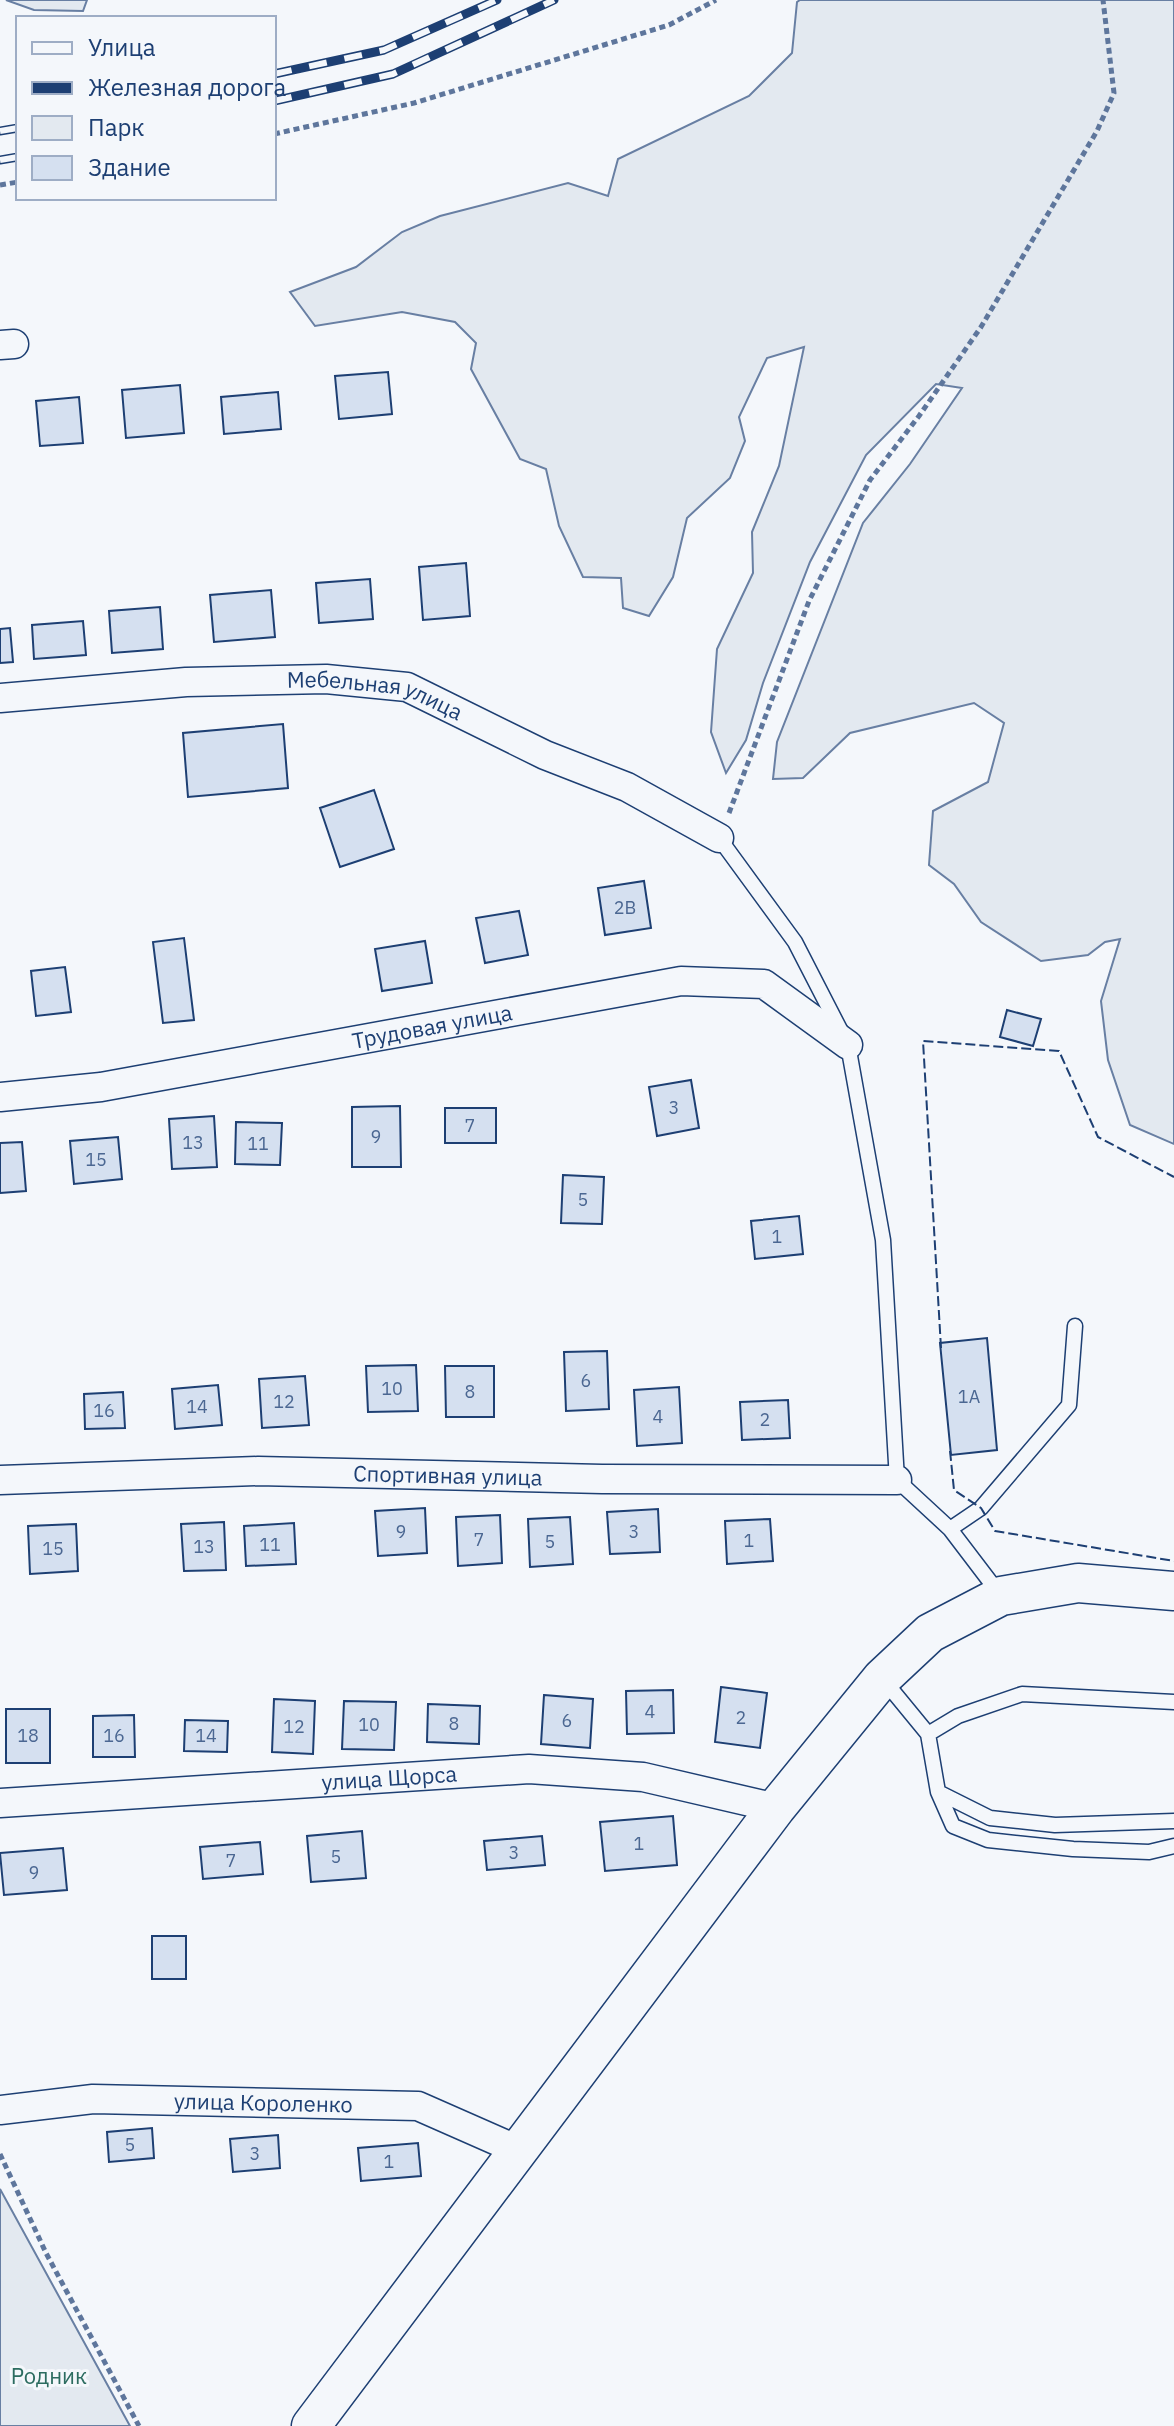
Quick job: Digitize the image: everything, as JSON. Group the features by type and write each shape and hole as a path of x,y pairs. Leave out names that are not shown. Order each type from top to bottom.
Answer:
{"main road":[{"path":"311,2426 776,1808 882,1678 930,1633 1001,1596 1078,1583 1174,1591"}],"street":[{"name":"Мебельная улица","path":"0,698 186,682 326,679 407,687 545,755 627,787 719,838"},
{"name":"Трудовая улица","path":"0,1097 101,1087 681,981 764,984 848,1045"},
{"name":"Спортивная улица","path":"0,1480 258,1471 602,1479 897,1480"},
{"name":"улица Щорса","path":"0,1803 529,1769 643,1777 776,1808"},
{"name":"улица Короленко","path":"0,2110 93,2099 418,2106 518,2150"}],"lane":[{"path":"719,838 795,942 848,1045 883,1240 897,1480 950,1529 1001,1596"},
{"path":"950,1529 981,1508 1069,1405 1075,1326"},
{"path":"882,1678 928,1734 938,1792 953,1826 988,1840 1073,1849 1149,1852 1174,1846"},
{"path":"928,1734 958,1716 1022,1694 1174,1702"},
{"path":"938,1792 990,1818 1055,1825 1174,1821"}],"path":[{"path":"276,134 414,103 669,25 716,0"},
{"path":"719,838 809,601 870,480 981,327 1097,131 1114,93 1103,0"},
{"path":"0,2154 46,2253 139,2426"}],"green space":[{"path":"6,0 87,0 83,11 34,10"},
{"path":"1174,0 1174,1144 1130,1125 1108,1060 1101,1001 1120,939 1105,942 1088,955 1041,961 981,922 954,884 929,865 933,811 988,782 1004,723 974,703 850,733 803,778 773,779 777,742 863,523 910,464 962,388 936,384 866,455 810,562 763,683 746,740 726,773 711,732 717,649 753,573 752,532 779,466 804,347 767,358 739,417 745,441 730,478 687,518 673,577 649,616 623,608 621,578 583,577 559,526 546,469 520,459 471,369 476,343 455,322 402,312 315,326 290,292 356,267 402,232 440,216 568,183 608,196 618,159 749,96 792,53 797,2"},
{"name":"Родник","path":"0,2189 130,2426 0,2426"}],"building":[{"path":"388,372 392,414 339,419 335,376"},
{"path":"180,385 184,433 126,438 122,390"},
{"path":"278,392 281,429 224,434 221,397"},
{"path":"79,397 83,443 40,446 36,401"},
{"path":"466,563 470,616 423,620 419,567"},
{"path":"370,579 373,619 319,623 316,583"},
{"path":"271,590 275,637 214,642 210,595"},
{"path":"160,607 163,649 112,653 109,611"},
{"path":"83,621 86,655 34,659 32,625"},
{"path":"10,628 13,662 0,663 0,629"},
{"path":"283,724 288,788 188,797 183,733"},
{"path":"374,790 394,849 340,867 320,808"},
{"path":"644,881 651,928 605,935 598,888"},
{"path":"519,911 528,955 485,963 476,918"},
{"path":"184,938 194,1020 163,1023 153,942"},
{"path":"425,941 432,983 382,991 375,949"},
{"path":"65,967 71,1012 36,1016 31,971"},
{"path":"1007,1010 1041,1019 1033,1046 1000,1037"},
{"path":"691,1080 699,1128 657,1136 649,1087"},
{"path":"400,1106 401,1167 352,1167 352,1107"},
{"path":"445,1108 496,1108 496,1143 445,1143"},
{"path":"214,1116 217,1167 172,1169 169,1119"},
{"path":"236,1122 282,1123 280,1165 235,1164"},
{"path":"118,1137 122,1179 74,1184 70,1141"},
{"path":"22,1142 26,1191 0,1193 0,1143"},
{"path":"563,1175 604,1177 602,1224 561,1223"},
{"path":"799,1216 803,1254 755,1259 751,1221"},
{"path":"987,1338 997,1450 951,1455 940,1343"},
{"path":"607,1351 609,1409 566,1411 564,1352"},
{"path":"416,1365 418,1411 368,1412 366,1366"},
{"path":"445,1366 494,1366 494,1417 446,1417"},
{"path":"305,1376 309,1425 262,1428 259,1379"},
{"path":"218,1385 222,1425 175,1429 172,1389"},
{"path":"679,1387 682,1443 637,1446 634,1390"},
{"path":"123,1392 125,1428 85,1429 84,1394"},
{"path":"788,1400 790,1438 742,1440 740,1402"},
{"path":"425,1508 427,1553 378,1556 375,1511"},
{"path":"658,1509 660,1552 610,1554 607,1512"},
{"path":"500,1515 502,1563 458,1566 456,1517"},
{"path":"570,1517 573,1564 530,1567 528,1519"},
{"path":"770,1519 773,1561 727,1564 725,1521"},
{"path":"224,1522 226,1570 184,1571 181,1524"},
{"path":"294,1523 296,1564 246,1566 244,1526"},
{"path":"76,1524 78,1571 30,1574 28,1526"},
{"path":"721,1687 767,1693 760,1748 715,1742"},
{"path":"673,1690 674,1733 627,1734 626,1691"},
{"path":"544,1695 593,1699 590,1748 541,1744"},
{"path":"274,1699 315,1701 313,1754 272,1752"},
{"path":"344,1701 396,1702 394,1750 342,1749"},
{"path":"428,1704 480,1706 479,1744 427,1742"},
{"path":"6,1709 50,1709 50,1763 6,1763"},
{"path":"134,1715 135,1757 93,1757 93,1716"},
{"path":"185,1720 228,1721 227,1752 184,1751"},
{"path":"673,1816 677,1865 605,1871 600,1822"},
{"path":"362,1831 366,1878 311,1882 307,1836"},
{"path":"542,1836 545,1865 487,1870 484,1841"},
{"path":"260,1842 263,1874 203,1879 200,1847"},
{"path":"63,1848 67,1890 4,1895 0,1853"},
{"path":"152,1936 186,1936 186,1979 152,1979"},
{"path":"152,2128 154,2158 109,2162 107,2132"},
{"path":"278,2135 280,2168 233,2172 230,2139"},
{"path":"418,2143 421,2176 361,2181 358,2148"}],"railway":[{"path":"276,74 384,50 497,0"},
{"path":"276,101 393,74 554,0"},
{"path":"0,131 16,128"},
{"path":"0,160 16,157"}],"fence":[{"path":"941,1348 923,1041 1059,1051 1098,1137 1174,1177"},
{"path":"950,1451 954,1490 981,1508 995,1531 1174,1561"}]}
